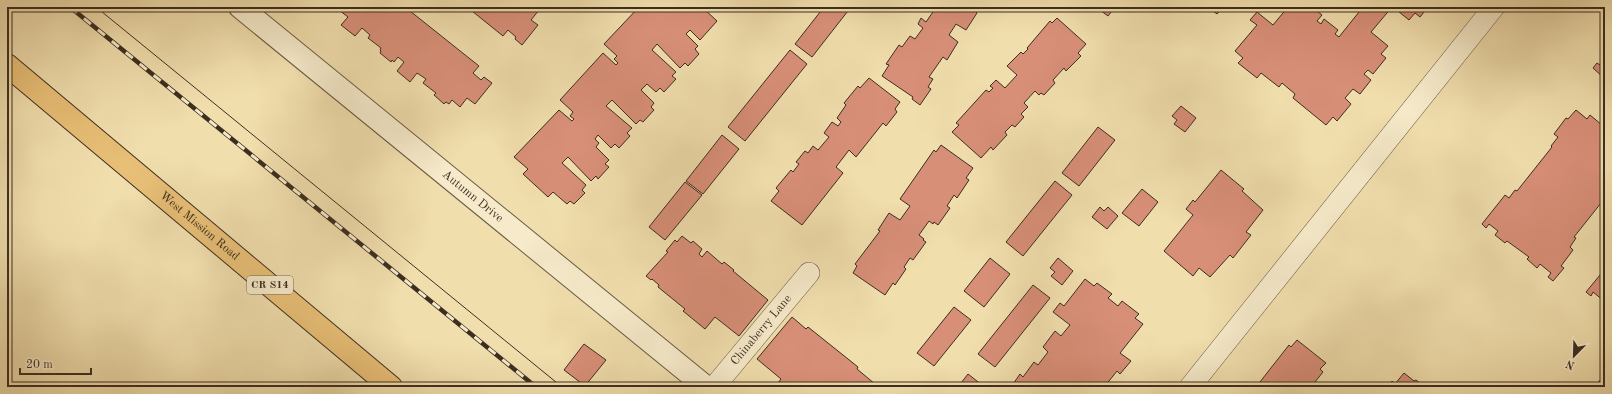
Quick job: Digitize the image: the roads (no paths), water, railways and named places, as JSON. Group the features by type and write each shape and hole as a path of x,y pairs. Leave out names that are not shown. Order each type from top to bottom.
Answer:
{"main road":[{"name":"West Mission Road","path":"7,66 391,387"}],"street":[{"path":"1190,387 1494,7"},
{"name":"Autumn Drive","path":"246,9 706,387"},
{"name":"Chinaberry Lane","path":"714,387 809,273"}],"tram line":[{"path":"96,7 562,387"}],"railway":[{"path":"70,7 536,387"}]}
